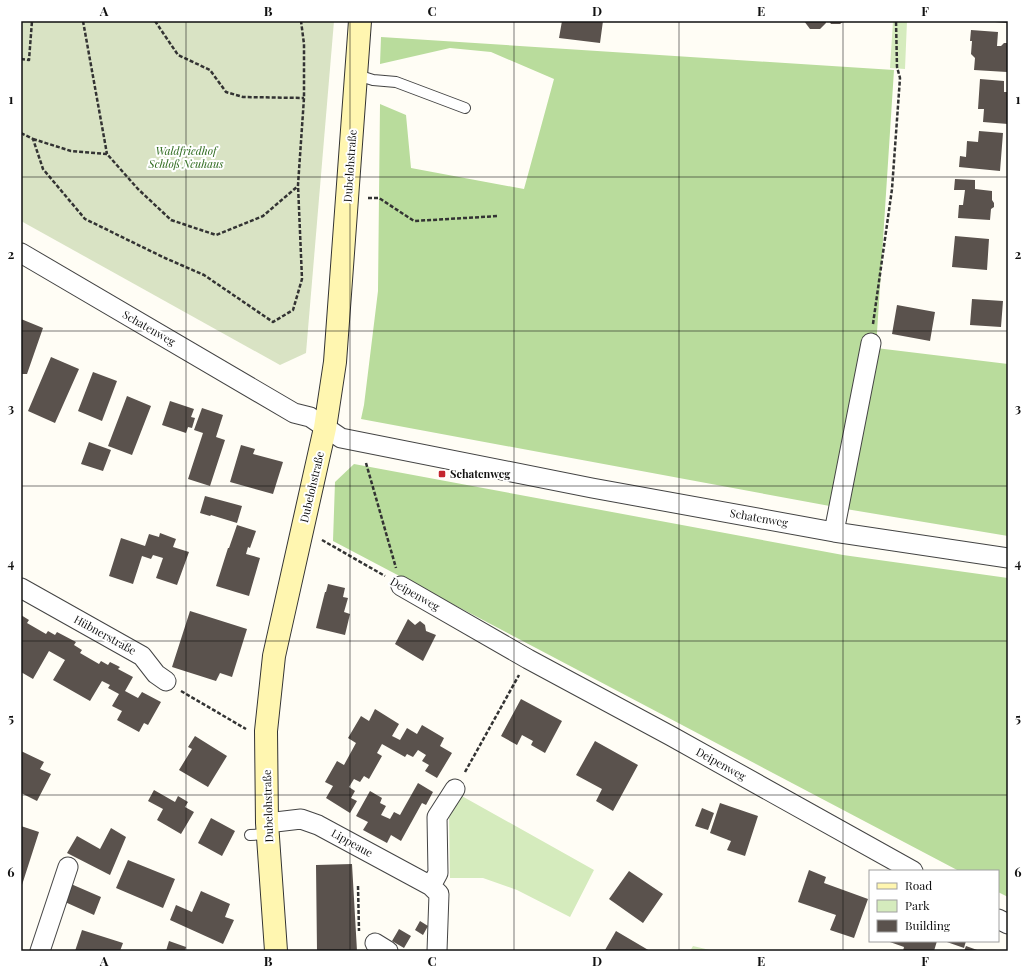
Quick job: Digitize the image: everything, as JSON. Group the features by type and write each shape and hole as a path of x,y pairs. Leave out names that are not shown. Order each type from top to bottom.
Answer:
{"main road":[{"name":"Dubelohstraße","path":"276,951 266,892 262,831 266,730 274,656 325,428 337,340 360,21"}],"street":[{"name":"Schatenweg","path":"21,254 294,413 310,417 341,438 592,488 834,532 1008,558"},
{"path":"834,532 871,343"},
{"name":"Deipenweg","path":"401,586 528,659 678,740 911,870"},
{"name":"Hübnerstraße","path":"21,588 142,656 156,674 166,681"},
{"path":"437,951 440,894 431,886 438,873 437,817 455,789"},
{"name":"Lippeaue","path":"262,831 301,819 318,825 431,886"},
{"path":"40,951 68,867"},
{"path":"999,919 1008,924"}],"lane":[{"path":"357,75 372,80 396,82 464,108"}],"path":[{"path":"21,59 29,60 32,21"},
{"path":"84,21 107,154 138,190 171,220 216,235 263,216 298,185"},
{"path":"155,21 178,55 210,70 226,92 243,97 304,98"},
{"path":"33,139 43,169 85,219 165,258 204,275 273,322 292,310 302,279 298,185 304,98 304,44 301,21"},
{"path":"871,343 892,189 900,78 897,67 896,21"},
{"path":"21,133 33,139 71,151 107,154"},
{"path":"367,198 380,198 414,221 499,216"},
{"path":"364,458 401,586"},
{"name":"Deipenweg","path":"302,530 401,586"},
{"path":"455,789 528,659"},
{"path":"166,681 193,699 247,729 266,730"},
{"path":"358,886 374,944"}],"green space":[{"name":"Waldfriedhof Schloß Neuhaus","path":"21,21 334,21 306,353 280,365 21,221"},
{"path":"893,21 907,21 905,69 890,68"},
{"path":"381,37 894,70 876,348 1008,364 1008,536 846,509 361,419 378,291 380,104 406,115 411,168 524,189 554,79 491,52 450,48 380,64"},
{"path":"354,464 843,555 1008,578 1008,897 999,892 999,870 957,870 333,541 335,482"},
{"path":"460,795 594,870 570,917 517,890 483,878 450,878 449,813"},
{"path":"693,946 714,951 690,951"}],"building":[{"path":"562,21 603,21 600,43 559,38"},
{"path":"804,21 826,21 826,23 820,29 810,29"},
{"path":"829,21 844,21 840,24 831,24"},
{"path":"1007,21 1007,23 995,22"},
{"path":"971,30 998,32 997,46 1008,43 1007,72 974,70 975,58 971,54"},
{"path":"980,79 1004,81 1004,92 1008,92 1008,124 983,122 984,109 978,109"},
{"path":"979,131 1003,133 1000,171 959,167 960,156 966,157 967,141 978,142"},
{"path":"955,179 975,180 975,189 992,191 994,207 991,209 990,220 958,218 959,205 963,205 965,190 954,190"},
{"path":"955,236 989,239 987,270 952,267"},
{"path":"972,299 1003,301 1001,327 970,325"},
{"path":"897,305 935,312 930,341 892,334"},
{"path":"21,319 43,328 27,374 21,374"},
{"path":"51,357 79,369 55,423 28,411"},
{"path":"93,372 117,381 102,421 78,411"},
{"path":"127,396 151,406 132,455 108,446"},
{"path":"170,401 194,409 191,417 195,418 192,428 188,427 186,433 162,425"},
{"path":"202,408 223,415 216,437 225,440 210,486 188,479 203,433 194,430"},
{"path":"89,442 111,450 103,471 81,464"},
{"path":"241,445 255,449 253,454 283,462 273,494 230,482"},
{"path":"205,496 242,506 237,523 200,513"},
{"path":"237,525 256,531 250,548 248,547 246,554 260,558 249,596 216,586"},
{"path":"160,533 176,539 173,547 189,552 177,585 156,578 163,558 153,555 151,559 142,556 133,584 109,576 121,538 145,546 149,534 159,537"},
{"path":"328,584 345,588 343,597 348,598 344,612 350,614 345,635 316,628"},
{"path":"190,611 247,629 232,677 220,673 216,681 172,667"},
{"path":"21,615 29,620 27,623 46,634 48,631 55,635 57,632 76,642 74,645 82,650 80,653 99,664 101,661 108,665 110,662 120,667 118,669 133,677 125,691 138,698 142,692 161,702 148,725 144,723 139,732 117,720 122,711 112,706 119,694 108,688 110,685 102,681 90,701 53,680 65,660 49,651 33,679 21,672"},
{"path":"408,619 415,625 420,621 425,625 426,631 436,635 423,661 395,644"},
{"path":"521,699 562,721 545,753 531,745 533,741 522,735 517,745 501,736"},
{"path":"375,709 399,724 392,736 400,740 407,728 417,734 422,725 444,738 440,746 452,753 437,778 425,771 429,765 422,761 426,755 418,750 413,757 407,754 405,757 382,744 377,753 382,756 369,779 364,776 360,782 354,779 349,787 355,791 351,798 357,801 350,813 326,798 333,786 325,782 337,761 344,765 356,743 348,738 361,716 369,721"},
{"path":"195,736 227,756 208,787 179,770 192,749 188,747"},
{"path":"595,741 638,765 613,811 596,801 602,789 576,775"},
{"path":"21,751 44,762 40,769 51,774 37,801 21,793"},
{"path":"418,783 433,792 426,805 422,803 401,841 391,835 387,843 363,830 368,822 356,816 370,791 382,798 380,803 386,806 381,815 390,819 394,812 400,815"},
{"path":"154,790 175,802 178,796 188,802 185,807 194,812 181,834 157,820 163,809 148,801"},
{"path":"720,803 758,816 745,856 727,850 731,841 710,833"},
{"path":"702,808 714,813 708,830 695,826"},
{"path":"211,818 235,831 222,856 198,843"},
{"path":"21,826 39,832 21,888"},
{"path":"111,828 126,837 110,875 67,853 77,836 100,849"},
{"path":"128,860 175,879 163,908 116,888"},
{"path":"352,864 357,951 317,951 316,865"},
{"path":"809,870 826,877 824,883 868,899 854,938 830,930 836,915 798,902"},
{"path":"629,871 663,894 643,923 609,899"},
{"path":"71,884 101,897 94,915 65,902"},
{"path":"201,891 230,904 225,917 234,920 223,944 170,920 176,905 192,912"},
{"path":"420,921 428,926 423,935 415,930"},
{"path":"399,929 411,936 404,948 392,941"},
{"path":"82,930 123,943 120,951 75,951"},
{"path":"616,931 650,951 605,950"},
{"path":"169,941 186,947 185,951 166,951"},
{"path":"890,942 937,942 934,951 903,951 904,947"},
{"path":"947,942 966,942 964,948"},
{"path":"966,946 980,951 964,951"}],"place":[{"name":"Schatenweg","path":"442,474"}]}
